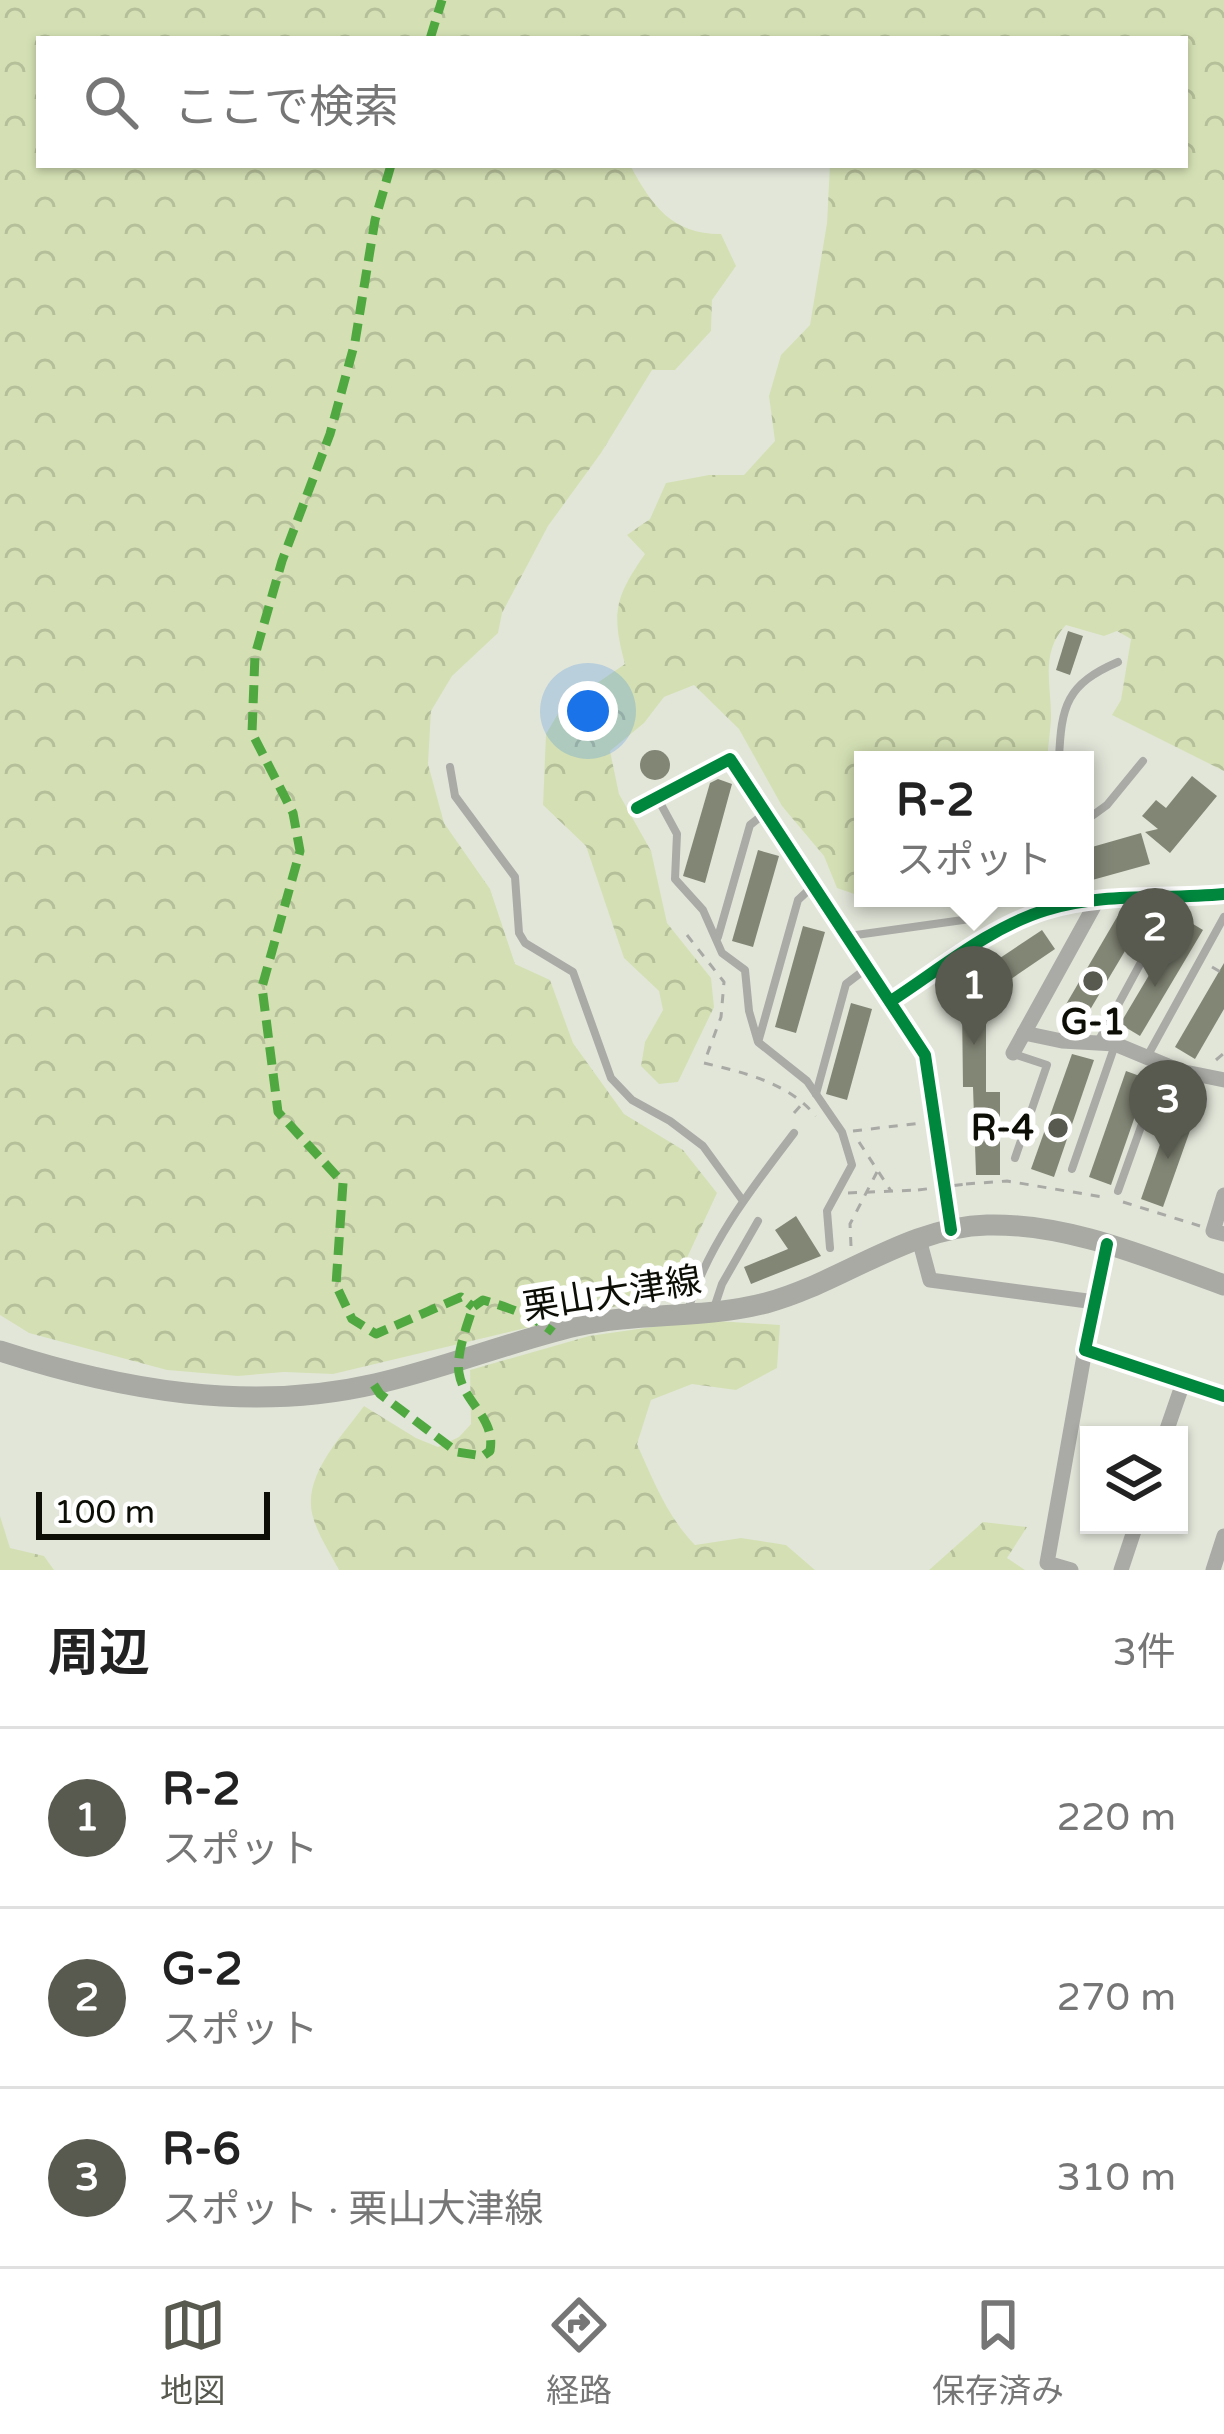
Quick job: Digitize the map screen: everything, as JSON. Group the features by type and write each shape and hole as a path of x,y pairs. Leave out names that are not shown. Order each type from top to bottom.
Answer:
{"main road":[{"name":"栗山大津線","path":"0,1351 124,1387 183,1394 296,1395 374,1385 580,1325 765,1303 951,1229 1016,1226 1061,1232 1224,1285"}],"street":[{"path":"637,808 730,759 925,1055 951,1229"},
{"path":"1094,899 1223,898"},
{"path":"1094,906 1098,899"},
{"path":"891,1001 1040,907"},
{"path":"1013,1053 1094,907"},
{"path":"1024,1033 1062,1041 1107,1042 1196,1076 1224,1080"},
{"path":"1218,1232 1224,1195"},
{"path":"919,1239 930,1280 1095,1302"},
{"path":"1071,1570 1046,1563 1107,1244"},
{"path":"1085,1350 1224,1396"},
{"path":"1169,1426 1183,1383"},
{"path":"1121,1570 1133,1534"},
{"path":"1213,1570 1224,1536"}],"lane":[{"path":"1061,751 1070,698 1079,682 1118,662"},
{"path":"1094,814 1143,761"},
{"path":"449,767 455,796 515,877 519,933 525,943 573,972 611,1078 632,1100 670,1120 703,1146 743,1201"},
{"path":"657,797 676,834 675,879 703,910 722,953 745,970 758,1042 797,1071 842,1132 851,1165 827,1211 830,1248"},
{"path":"717,941 750,824 766,813"},
{"path":"758,1042 798,899 814,885"},
{"path":"848,937 970,919 981,907"},
{"path":"1118,1191 1156,1059 1224,917"},
{"path":"1072,1169 1107,1042 1165,918"},
{"path":"816,1095 846,984 868,967"},
{"path":"1013,1053 1047,1065 1015,1158"},
{"path":"688,1312 694,1286 743,1201 794,1133"},
{"path":"714,1310 722,1284 758,1221"}],"path":[{"path":"1200,961 1224,974"},
{"path":"794,1113 804,1102"},
{"path":"825,1109 843,1119 891,1191"},
{"path":"852,1247 850,1224 878,1171"},
{"path":"838,1193 1007,1181 1115,1200 1218,1232"}],"green space":[{"path":"0,0 1224,0 1224,771 1112,715 1121,700 1131,639 1117,631 1104,636 1066,625 1050,659 1048,751 854,751 854,894 837,888 824,856 782,806 739,729 694,685 664,697 644,723 610,751 619,794 651,851 667,923 711,978 714,1007 678,1082 659,1084 641,1066 645,1042 663,1010 659,991 624,958 586,846 543,805 546,734 562,707 625,664 618,606 645,554 627,535 650,519 666,483 744,475 775,441 769,396 781,355 810,325 827,223 830,168 1188,168 1188,36 36,36 36,168 632,168 665,215 689,229 721,234 736,266 712,300 711,331 675,370 652,370 601,453 548,526 502,613 498,633 452,676 431,711 428,764 444,823 490,889 515,964 550,980 573,1043 624,1114 683,1150 717,1193 673,1288 651,1298 333,1374 238,1376 167,1370 29,1333 0,1315"},
{"path":"701,1320 780,1325 777,1368 736,1390 692,1384 651,1400 637,1444 649,1471 669,1510 695,1545 741,1538 786,1545 815,1570 339,1570 313,1517 313,1487 326,1458 364,1406 438,1447 459,1437 471,1424 470,1370 589,1336"},
{"path":"0,1516 10,1548 44,1556 54,1570 0,1570"},
{"path":"983,1522 1027,1527 1007,1558 1025,1570 929,1570"}],"building":[{"path":"1068,631 1083,636 1070,675 1056,670"},
{"path":"655,750 666,754 670,765 666,776 655,780 644,776 640,765 644,754"},
{"path":"1192,776 1217,796 1170,853 1145,832 1158,829 1142,816 1156,800 1166,808"},
{"path":"718,779 732,784 705,883 683,876 710,783"},
{"path":"1141,833 1150,864 1094,880 1094,846"},
{"path":"758,850 779,856 753,947 732,941"},
{"name":"G-1","path":"1120,912 1141,924 1078,1030 1058,1018"},
{"path":"1183,918 1203,930 1140,1036 1120,1024"},
{"path":"803,926 825,932 796,1033 775,1027"},
{"path":"1042,930 1055,949 986,996 973,976"},
{"path":"1224,963 1224,1009 1195,1059 1175,1047"},
{"path":"851,1003 872,1009 847,1100 826,1094"},
{"path":"962,1004 986,1004 986,1092 1000,1092 1000,1175 976,1175 973,1087 963,1087"},
{"name":"R-4","path":"1072,1054 1094,1060 1054,1177 1031,1169"},
{"path":"1126,1071 1148,1079 1111,1185 1089,1177"},
{"path":"1181,1084 1204,1091 1163,1207 1141,1199"},
{"path":"796,1216 821,1256 751,1284 744,1267 788,1249 775,1230"}],"marked path":[{"path":"431,36 442,0"},
{"path":"390,168 375,220 355,342 330,434 282,561 255,655 252,733 293,813 300,851 262,987 278,1112 343,1183 336,1285 352,1319 376,1334 461,1297 473,1307"},
{"path":"374,1385 457,1452 483,1456 490,1451 491,1439 462,1384 458,1365 473,1307 483,1300 493,1303 553,1332"}],"cycle path":[{"path":"637,808 730,759 925,1055 951,1230"},
{"path":"1094,901 1224,894"},
{"path":"891,1001 985,938 1057,907"},
{"path":"1107,1244 1085,1350 1224,1396"}],"place":[{"name":"G-1","path":"1093,981"},
{"name":"G-2","path":"1155,987"},
{"name":"R-2","path":"974,1045"},
{"name":"R-4","path":"1058,1128"},
{"name":"R-6","path":"1168,1159"}]}
